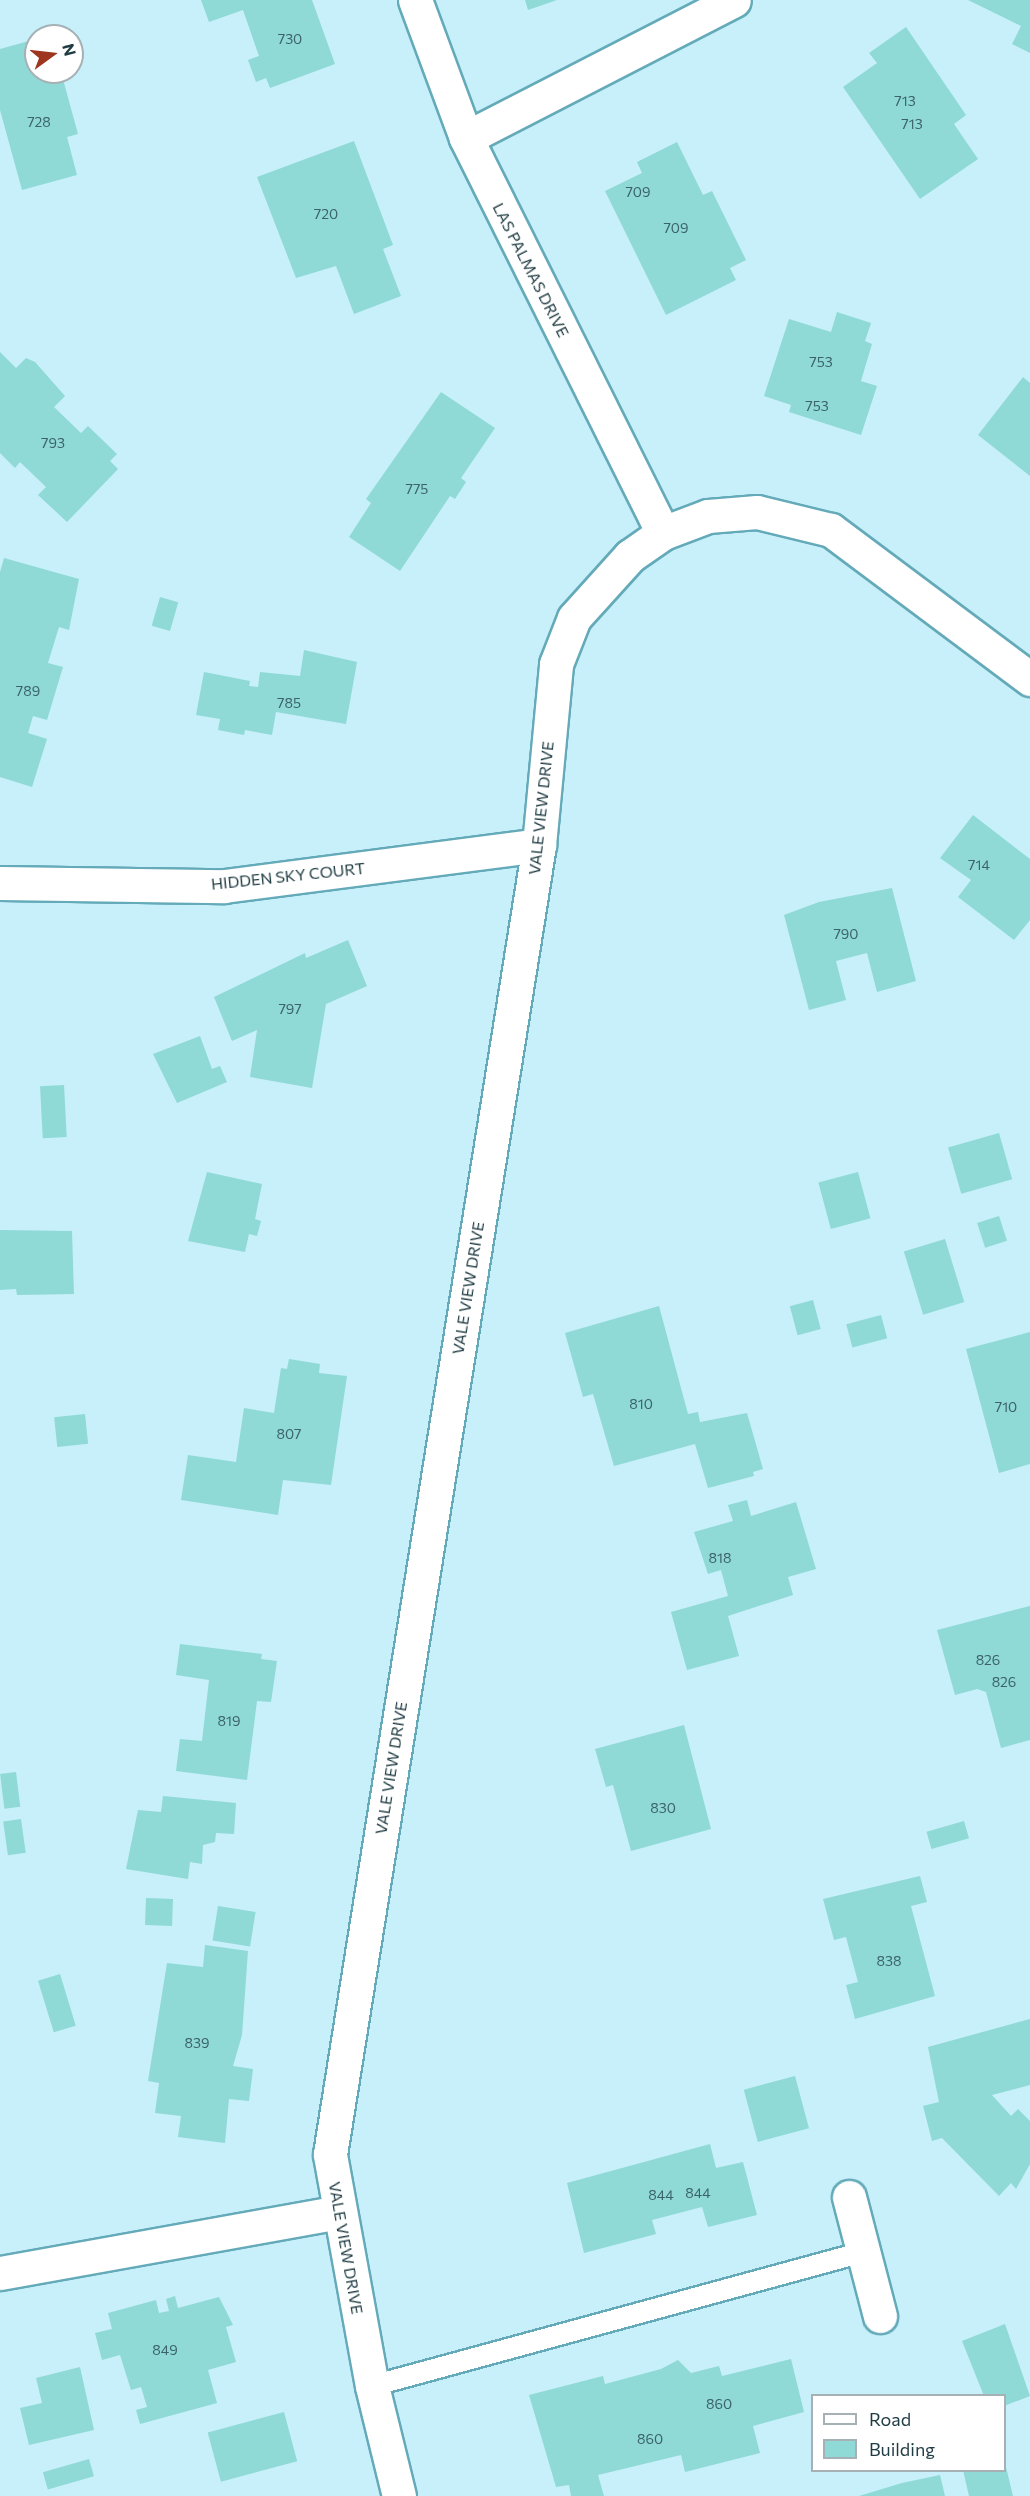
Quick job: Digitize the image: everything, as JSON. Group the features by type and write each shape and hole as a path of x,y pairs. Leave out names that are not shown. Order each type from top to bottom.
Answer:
{"street":[{"name":"LAS PALMAS DRIVE","path":"415,0 465,138 663,533"},
{"path":"465,138 734,0"},
{"name":"VALE VIEW DRIVE","path":"399,2496 372,2386 330,2154 347,2027 538,845 556,664 574,618 630,556 663,533 708,516 757,512 831,530 1030,679"},
{"name":"HIDDEN SKY COURT","path":"0,883 224,886 538,845"},
{"path":"849,2198 880,2316"},
{"path":"0,2273 339,2212"}],"lane":[{"path":"372,2386 863,2252"}],"building":[{"path":"201,0 312,0 335,64 270,88 266,78 256,82 248,60 259,56 243,10 209,22"},
{"path":"525,0 557,0 528,10"},
{"path":"968,0 1030,0 1030,53 1012,44 1021,26"},
{"path":"906,27 966,115 954,124 978,159 920,199 843,87 877,63 869,53"},
{"path":"24,42 24,84 64,84 78,134 67,137 77,175 22,190 0,110 0,49"},
{"path":"354,141 393,245 383,249 401,296 354,314 336,266 296,278 257,177"},
{"path":"677,142 703,195 712,191 746,260 730,268 736,280 666,315 605,191 642,173 637,162"},
{"path":"837,312 871,323 865,341 872,344 861,381 877,386 861,435 789,412 791,405 764,396 789,319 831,332"},
{"path":"0,352 16,368 26,358 35,362 65,396 54,407 81,433 88,426 117,454 110,461 118,469 67,522 38,495 46,487 20,462 15,468 0,453"},
{"path":"1023,377 1030,383 1030,476 978,435"},
{"path":"441,392 495,428 461,478 466,482 455,499 450,496 400,571 349,537 371,503 366,499"},
{"path":"4,558 79,579 69,630 59,627 48,663 63,667 47,720 33,716 28,733 47,739 32,787 0,777 0,572"},
{"path":"160,597 178,602 170,631 152,626"},
{"path":"304,650 357,662 346,724 276,712 272,735 245,730 244,735 218,730 220,719 196,715 204,672 250,681 249,686 258,687 260,672 300,676"},
{"path":"973,815 1030,859 1030,920 1014,940 958,897 971,880 940,858"},
{"path":"892,888 916,981 877,992 867,953 836,961 846,1000 809,1010 784,915 819,902"},
{"path":"348,940 367,986 326,1004 312,1088 250,1077 257,1030 232,1041 214,997 305,953 306,958"},
{"path":"200,1036 212,1069 220,1066 227,1082 177,1103 153,1054"},
{"path":"64,1085 67,1137 43,1138 40,1086"},
{"path":"999,1133 1012,1179 961,1194 948,1148"},
{"path":"207,1172 262,1184 255,1219 261,1221 257,1236 249,1234 245,1252 188,1241"},
{"path":"858,1172 870,1218 831,1229 818,1183"},
{"path":"999,1216 1007,1241 985,1248 977,1223"},
{"path":"0,1230 72,1231 74,1294 17,1295 16,1289 0,1290"},
{"path":"945,1239 964,1302 923,1315 904,1252"},
{"path":"813,1300 821,1329 798,1335 790,1306"},
{"path":"659,1306 688,1414 698,1412 700,1422 747,1413 763,1469 753,1472 754,1476 708,1488 695,1444 614,1466 593,1394 583,1397 565,1333"},
{"path":"881,1315 887,1338 852,1347 846,1324"},
{"path":"1030,1332 1030,1464 999,1473 966,1349"},
{"path":"289,1359 320,1364 319,1373 347,1376 331,1485 283,1480 278,1515 181,1500 188,1455 236,1462 244,1408 274,1413 281,1368 287,1369"},
{"path":"85,1414 88,1444 57,1447 54,1417"},
{"path":"747,1500 751,1516 796,1502 816,1569 788,1577 793,1595 728,1616 739,1656 687,1670 671,1612 728,1596 721,1570 708,1574 694,1532 733,1521 728,1505"},
{"path":"1030,1606 1030,1740 1001,1748 986,1692 977,1689 955,1695 937,1630"},
{"path":"180,1644 262,1654 261,1659 277,1661 271,1702 257,1701 247,1780 176,1771 180,1739 202,1741 209,1680 176,1675"},
{"path":"684,1725 711,1829 631,1851 613,1785 606,1787 595,1749"},
{"path":"16,1772 20,1807 4,1809 0,1774"},
{"path":"163,1796 236,1803 234,1834 216,1833 215,1842 203,1845 202,1864 190,1862 188,1879 126,1869 138,1810 161,1812"},
{"path":"21,1819 26,1853 8,1855 3,1822"},
{"path":"964,1821 969,1838 931,1849 927,1832"},
{"path":"920,1876 927,1902 911,1906 935,1996 855,2019 846,1985 858,1982 846,1937 834,1940 823,1899"},
{"path":"146,1898 173,1899 172,1926 145,1925"},
{"path":"218,1906 256,1912 250,1947 213,1941"},
{"path":"205,1945 248,1951 242,2035 233,2066 253,2069 249,2101 229,2099 225,2143 178,2137 181,2116 155,2113 159,2083 148,2081 167,1963 203,1967"},
{"path":"60,1974 76,2026 54,2032 38,1981"},
{"path":"1030,2019 1030,2085 992,2095 1011,2116 1018,2109 1030,2121 1030,2164 1016,2189 1011,2183 999,2196 942,2138 932,2141 923,2106 939,2102 928,2047"},
{"path":"795,2076 809,2128 758,2142 744,2090"},
{"path":"710,2144 716,2168 743,2162 757,2215 708,2227 702,2207 652,2220 656,2234 584,2253 567,2183"},
{"path":"175,2296 178,2308 219,2297 233,2325 226,2327 236,2362 208,2370 217,2403 140,2424 136,2410 147,2407 141,2387 131,2390 120,2355 102,2360 95,2333 112,2329 108,2313 156,2300 159,2313 169,2311 166,2299"},
{"path":"1005,2324 1030,2396 1006,2405 1006,2394 983,2394 962,2341"},
{"path":"791,2359 804,2412 753,2426 760,2453 685,2472 681,2455 598,2475 604,2496 571,2496 569,2485 556,2487 529,2395 603,2376 605,2384 661,2369 678,2360 691,2373 719,2366 722,2376"},
{"path":"80,2367 94,2430 29,2445 20,2408 42,2403 36,2378"},
{"path":"284,2412 297,2461 221,2482 208,2432"},
{"path":"89,2459 94,2476 48,2490 43,2472"},
{"path":"1006,2467 1013,2496 969,2496 963,2472 1006,2472"},
{"path":"940,2475 945,2496 859,2496 902,2483"}]}
